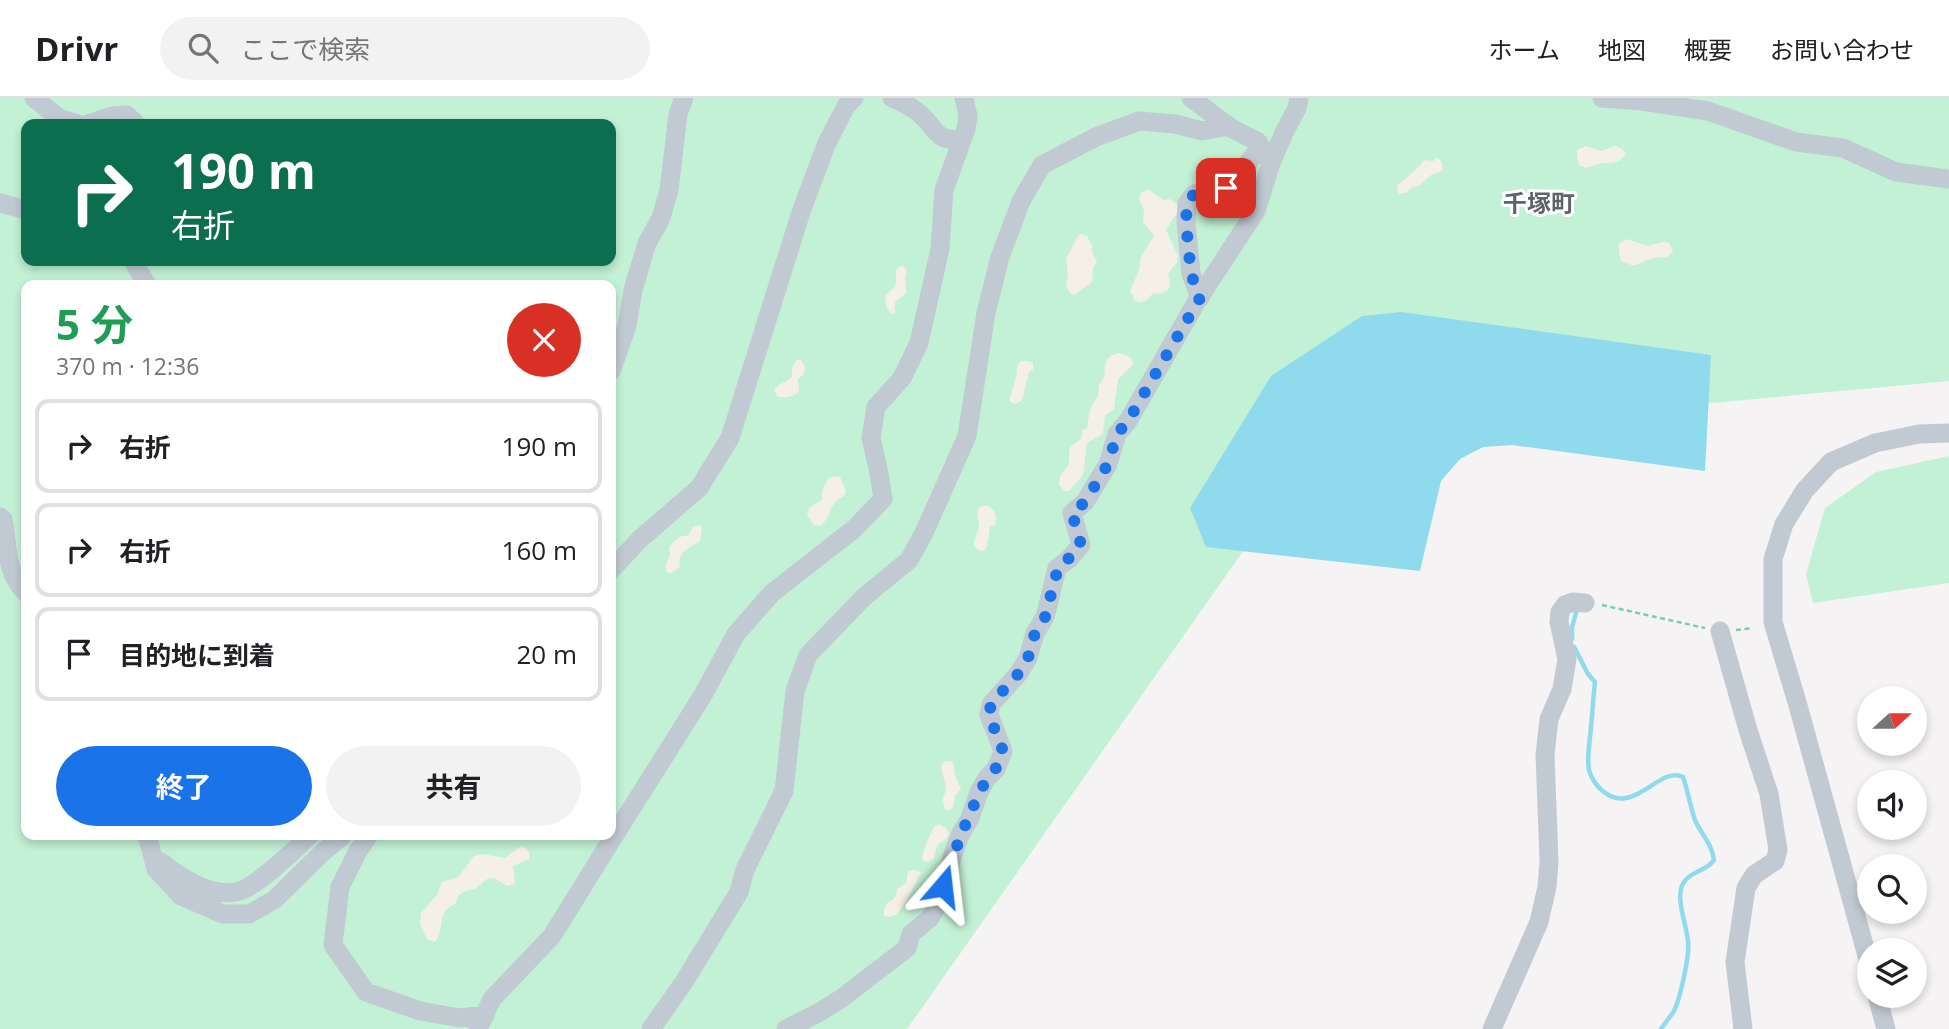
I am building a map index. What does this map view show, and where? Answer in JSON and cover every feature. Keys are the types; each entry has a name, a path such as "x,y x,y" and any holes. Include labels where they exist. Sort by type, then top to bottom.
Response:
{"street":[{"path":"34,98 62,119"},
{"path":"616,357 627,326 647,243 661,218 669,190 678,114 684,98"},
{"path":"616,565 640,539 699,488 730,438 826,145 846,106 854,98"},
{"path":"892,98 921,115 938,136 950,141 962,139"},
{"path":"616,833 703,695 736,634 772,593 854,529 883,499 871,438 876,407 902,378 919,343 940,249 944,190 966,130 968,116 964,98"},
{"path":"786,1029 842,998 907,948 911,933 930,918 938,904 960,835 970,818 979,792 996,769 1003,751 989,715 991,704 1019,673 1028,658 1035,633 1045,617 1058,568 1081,545 1072,513 1085,502 1108,464 1117,434 1128,421 1255,211 1266,155 1258,142 1229,126 1191,98"},
{"path":"1200,298 1191,274 1187,203 1194,194 1226,188 1266,155 1284,133 1297,108 1299,98"},
{"path":"1602,98 1708,111 1796,142 1843,148 1896,172 1949,179"},
{"path":"102,119 127,115 131,119"},
{"path":"651,1029 740,892 745,870 784,790 796,691 808,654 864,597 909,560 923,535 967,436 986,313 1000,257 1021,201 1042,165 1096,137 1139,121 1175,124 1202,131 1229,126"},
{"path":"0,203 21,209"},
{"path":"1862,938 1773,622 1773,559 1784,524 1805,490 1831,462 1875,443 1919,434 1949,433"},
{"path":"0,517 3,519 7,538 7,557 21,588"},
{"path":"1492,1029 1539,922 1547,887 1549,861 1546,743 1549,719 1562,689 1567,659 1559,622 1560,612 1565,604 1579,602"},
{"path":"1720,631 1769,794 1778,850 1774,861 1754,875 1746,888 1735,970 1743,1029"},
{"path":"148,840 156,869 181,896 223,914 249,914 274,900 337,840"},
{"path":"153,855 198,886 222,892 239,892 270,872 305,840"},
{"path":"366,840 340,887 333,945 366,992 420,1011 481,1022 492,999 552,936 612,840"},
{"path":"1880,1008 1886,1029"}],"path":[{"path":"1579,602 1611,606 1720,631 1753,628"}],"green space":[{"path":"0,98 1949,98 1949,381 1322,439 907,1029 0,1029"},
{"path":"1949,456 1949,583 1813,603 1806,574 1825,508 1876,472"}],"sand":[{"path":"1586,146 1601,151 1615,146 1626,154 1616,162 1586,168 1579,165 1577,150"},
{"path":"1436,157 1442,163 1442,171 1431,175 1406,193 1399,194 1398,185 1424,160 1434,161"},
{"path":"1148,189 1163,200 1170,199 1177,205 1178,211 1166,230 1178,256 1168,274 1169,289 1152,294 1147,300 1140,302 1135,301 1130,291 1139,270 1141,256 1154,236 1143,222 1144,210 1139,199 1141,193"},
{"path":"1081,234 1087,236 1097,262 1093,268 1092,282 1074,295 1066,285 1066,258"},
{"path":"1626,239 1648,246 1669,243 1673,250 1668,256 1631,265 1621,261 1619,252 1619,244"},
{"path":"902,266 907,270 906,293 895,302 895,313 892,314 886,306 886,295 895,287 897,268"},
{"path":"1118,353 1132,359 1133,365 1118,379 1114,409 1105,416 1103,434 1087,443 1083,475 1069,491 1064,491 1059,484 1060,476 1069,464 1069,451 1071,446 1081,439 1082,430 1087,428 1090,409 1105,376 1106,362"},
{"path":"796,360 801,360 805,366 804,374 798,379 799,392 788,397 777,396 774,390 792,377"},
{"path":"1021,361 1033,363 1033,370 1029,372 1022,400 1016,404 1010,402 1010,398 1017,365"},
{"path":"840,477 846,491 844,496 838,499 820,526 814,525 807,515 809,508 822,500 822,491 828,479"},
{"path":"989,506 995,512 996,519 995,525 990,527 987,547 983,551 974,546 979,527 978,509"},
{"path":"698,525 702,527 700,541 682,553 679,567 667,573 665,567 672,543 679,537 689,535 692,528"},
{"path":"946,761 953,762 961,789 950,810 945,809 943,802 946,787 942,764"},
{"path":"934,826 946,828 948,836 936,848 934,858 926,862 922,859 925,847"},
{"path":"520,847 529,852 529,859 513,866 515,883 507,886 494,878 487,879 475,889 465,891 445,912 435,942 427,939 420,924 421,913 437,895 442,882 458,877 474,856 482,854 505,858"},
{"path":"908,871 921,872 908,899 896,915 884,916 887,903 895,898 897,889 906,883"}],"water":[{"path":"1401,312 1711,355 1705,471 1512,445 1483,447 1460,459 1441,481 1420,571 1206,547 1190,508 1271,376 1362,316"}],"waterway":[{"path":"1572,639 1572,627 1578,606"},
{"path":"1574,647 1595,682 1588,758 1591,776 1599,788 1615,798 1626,798 1665,778 1674,775 1683,777 1695,820 1713,854 1714,860 1711,864 1687,878 1681,888 1688,956 1674,1011 1661,1029"}],"district":[{"name":"千塚町","path":"1539,202"}],"route":[{"path":"943,886 960,835 970,818 979,792 996,769 1003,751 989,715 991,704 1019,673 1028,658 1035,633 1045,617 1058,568 1081,545 1072,513 1085,502 1108,464 1117,434 1128,421 1200,298 1191,274 1187,203 1194,194 1226,188"}]}
